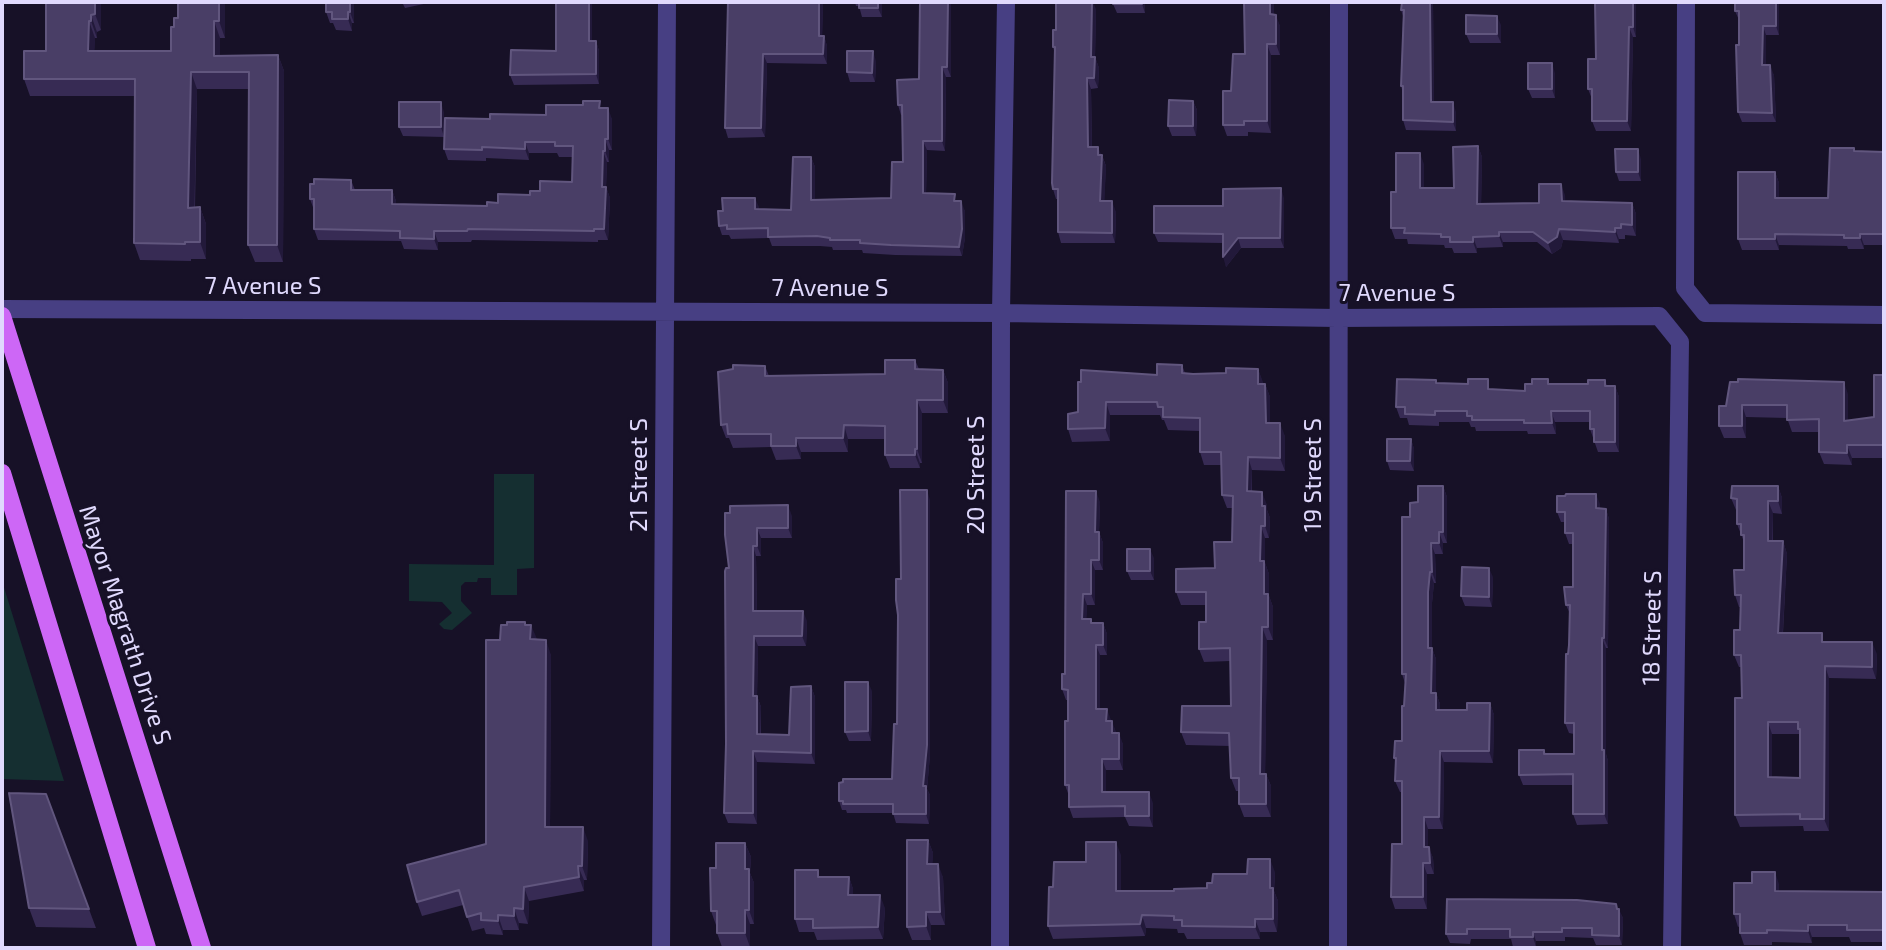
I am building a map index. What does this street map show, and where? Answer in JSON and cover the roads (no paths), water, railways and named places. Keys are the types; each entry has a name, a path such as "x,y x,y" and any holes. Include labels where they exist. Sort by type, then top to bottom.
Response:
{"main road":[{"name":"Mayor Magrath Drive S","path":"2,316 202,948"},
{"path":"2,473 148,948"}],"street":[{"name":"21 Street S","path":"661,948 667,2"},
{"name":"20 Street S","path":"1000,948 1000,313 1006,2"},
{"name":"19 Street S","path":"1338,948 1339,2"},
{"path":"1686,2 1685,288 1705,313 1884,315"},
{"name":"7 Avenue S","path":"2,309 1000,313 1337,318 1659,316"},
{"name":"18 Street S","path":"1659,316 1680,342 1672,948"}]}
